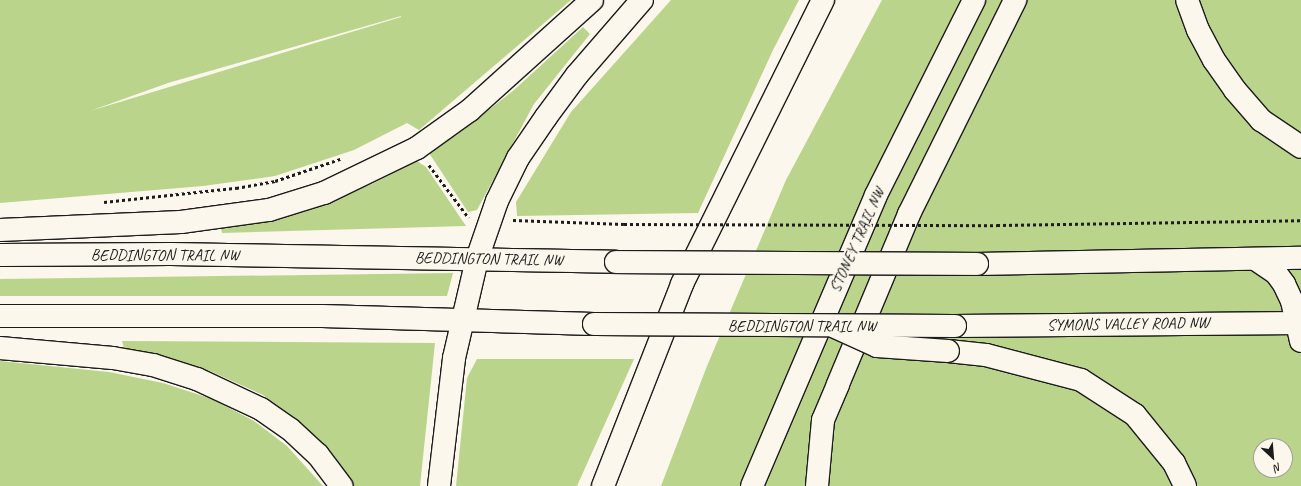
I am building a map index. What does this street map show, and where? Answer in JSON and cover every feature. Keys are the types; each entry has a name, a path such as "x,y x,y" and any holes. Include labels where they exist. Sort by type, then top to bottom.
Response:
{"main road":[{"path":"0,230 181,222 269,210 324,193 417,148 464,115 511,76 592,0"},
{"path":"439,486 449,395 463,322 477,259 497,201 518,158 577,75 642,0"},
{"path":"603,486 682,284 823,0"},
{"name":"STONEY TRAIL NW","path":"752,486 876,195 974,0"},
{"path":"817,486 823,420 909,214 1014,0"},
{"path":"1187,0 1207,48 1235,90 1261,120 1301,147"},
{"name":"BEDDINGTON TRAIL NW","path":"0,255 477,259 616,262 977,264 1255,259"},
{"path":"1255,259 1301,258"},
{"path":"1255,259 1276,273 1284,284 1300,329"},
{"name":"BEDDINGTON TRAIL NW","path":"0,316 322,316 463,322 835,327 955,326"},
{"name":"SYMONS VALLEY ROAD NW","path":"955,326 1300,329"},
{"path":"835,327 877,346 986,355 1081,380 1135,415 1174,463 1185,486"},
{"path":"0,348 113,358 153,365 197,379 261,409 290,429 318,455 342,486"}],"path":[{"path":"624,224 997,225 1301,220"}],"green space":[{"path":"0,0 571,0 419,130 407,123 354,150 275,176 203,186 0,203","holes":["401,17 90,111 168,83"]},
{"path":"671,0 799,0 773,50 698,213 517,216 516,202 571,112"},
{"path":"882,0 1301,0 1301,486 661,486 707,366 786,180"},
{"path":"583,27 590,34 534,104 477,210 468,212 429,153 458,134 514,90"},
{"path":"417,161 426,167 466,226 222,233 220,223 324,202 372,184"},
{"path":"453,273 447,296 0,296 0,279"},
{"path":"122,341 435,343 420,486 353,486 346,474 304,429 263,395 210,371 157,356 125,351"},
{"path":"477,359 634,359 577,486 456,486 467,378"},
{"path":"0,361 109,372 163,383 212,399 254,421 287,446 323,486 0,486"}]}
